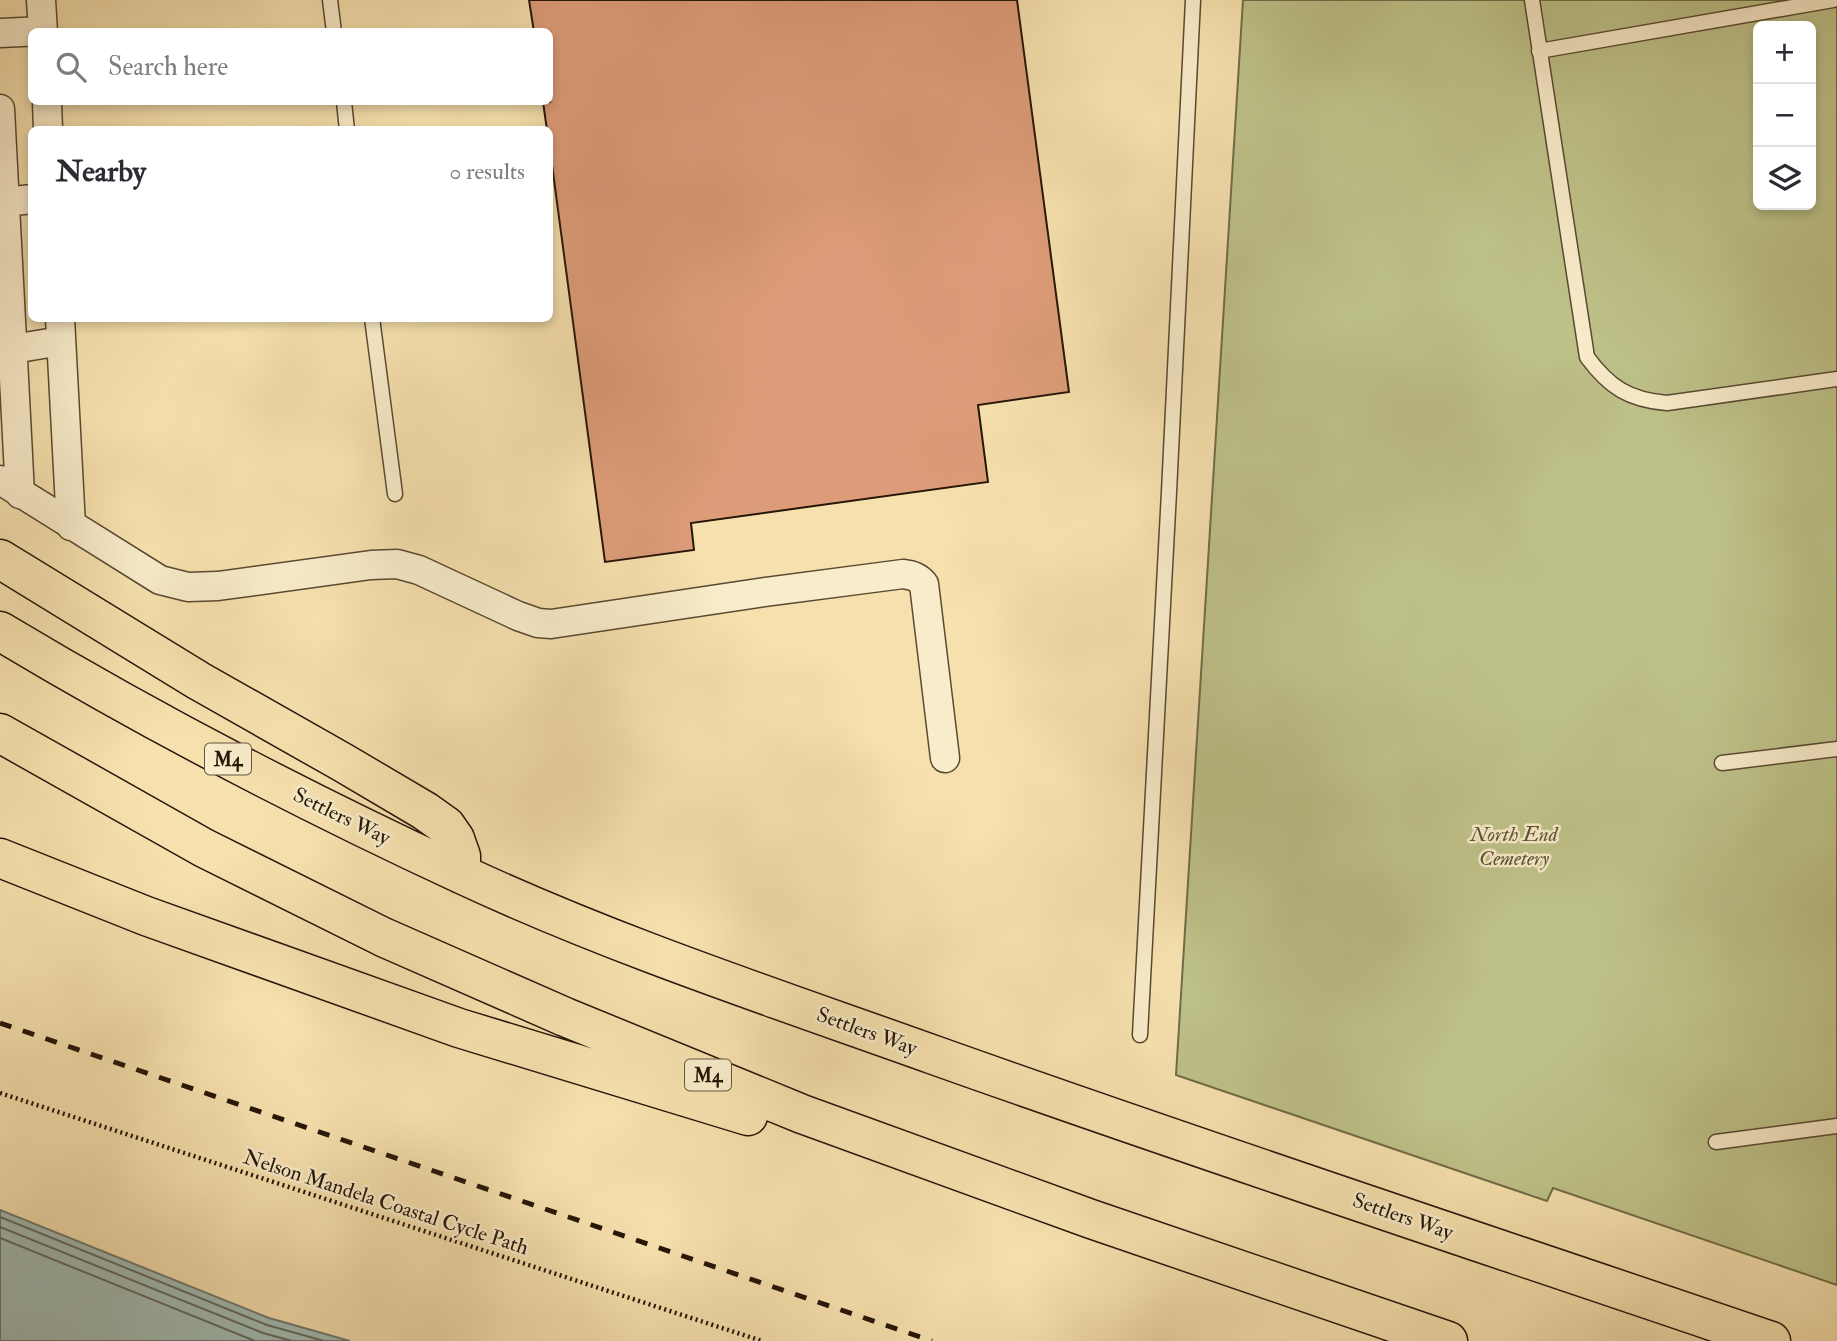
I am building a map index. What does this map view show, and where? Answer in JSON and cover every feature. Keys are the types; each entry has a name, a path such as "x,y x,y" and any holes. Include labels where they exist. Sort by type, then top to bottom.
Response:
{"highway":[{"path":"0,559 199,681 425,811 446,826 455,839 461,856 461,874"},
{"name":"Settlers Way","path":"0,631 67,672 251,771 461,874 660,958 1051,1097 1771,1341"},
{"name":"M4","path":"0,733 204,848 383,937 565,1017 802,1114 1091,1219 1448,1341"},
{"path":"0,858 146,916 459,1028 989,1191 1091,1219"}],"street":[{"path":"41,0 43,28"},
{"path":"0,33 28,32"},
{"path":"47,105 48,126"},
{"path":"0,109 18,200 10,487 160,580 188,587 218,586 370,565 397,564 419,570 538,623 551,624 903,574 913,576 924,584 945,758"},
{"path":"13,349 60,330 71,526"}],"lane":[{"path":"330,0 334,28"},
{"path":"1140,1035 1192,0"},
{"path":"1532,0 1587,357 1599,373 1614,387 1632,397 1667,403 1837,379"},
{"path":"1539,51 1833,0"},
{"path":"344,105 347,126"},
{"path":"373,322 395,494"},
{"path":"1722,763 1837,749"},
{"path":"1716,1142 1837,1126"}],"path":[{"name":"Nelson Mandela Coastal Cycle Path","path":"0,1093 762,1341"}],"green space":[{"name":"North End Cemetery","path":"1243,0 1837,0 1837,1285 1553,1188 1547,1201 1176,1075"}],"water":[{"path":"0,1210 269,1318 350,1341 0,1341"}],"building":[{"path":"529,0 1017,0 1069,392 978,405 988,482 691,523 694,550 605,562 553,172 553,126 546,126 543,105 553,105 553,28 533,28"}],"railway":[{"path":"0,1023 932,1341"}]}
